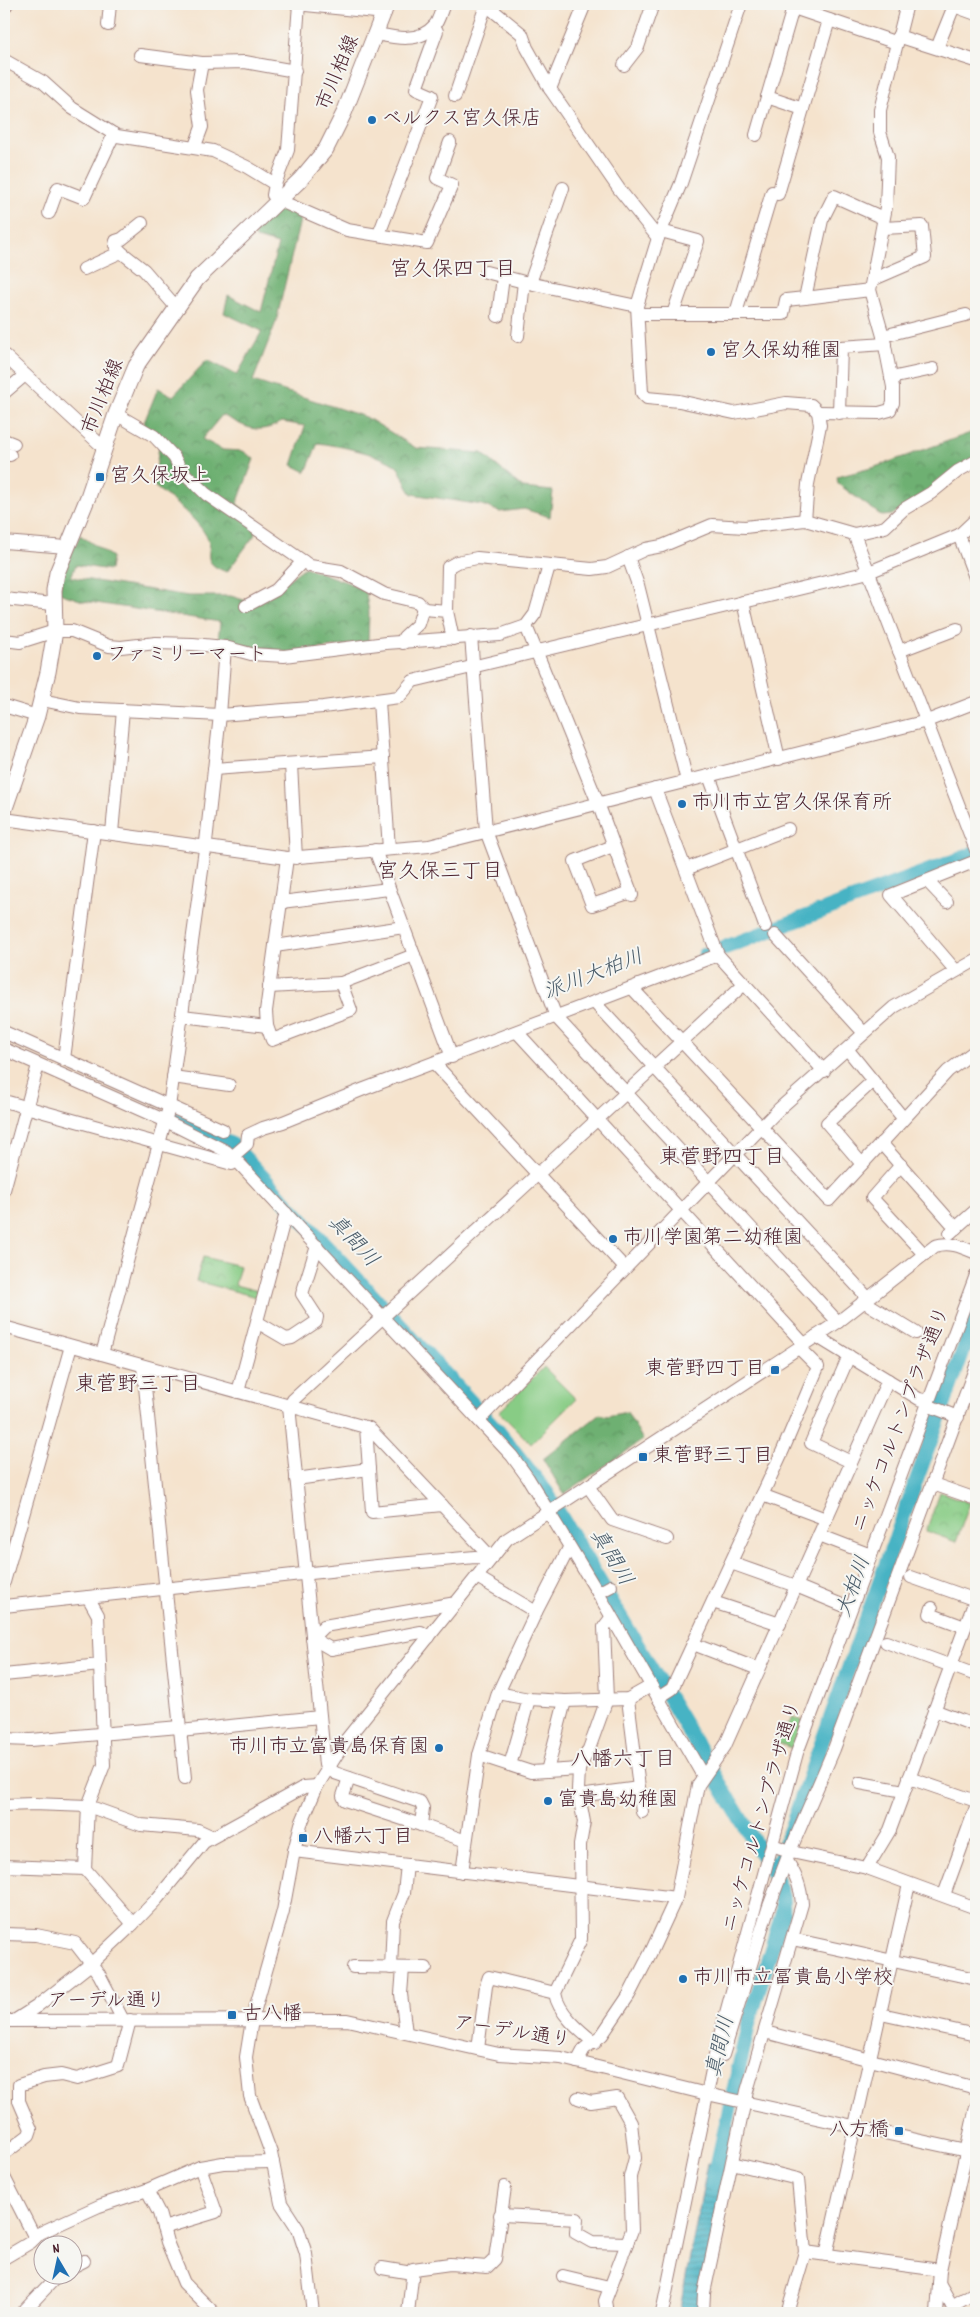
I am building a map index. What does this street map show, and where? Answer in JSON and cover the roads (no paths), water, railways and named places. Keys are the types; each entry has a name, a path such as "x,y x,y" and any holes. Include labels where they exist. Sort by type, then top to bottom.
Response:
{"main road":[{"name":"市川柏線","path":"4,811 42,700 55,631 54,582 66,547 88,498 116,414 136,366 176,307 210,266 314,165 326,149 344,113 386,8"}],"street":[{"path":"4,8 7,4"},
{"path":"108,25 110,4"},
{"path":"386,8 298,4 295,71 288,150 273,194 278,200 347,230 427,243 452,185 437,178 450,142"},
{"path":"376,34 410,38 423,34 434,26 444,4"},
{"path":"455,96 486,4 522,34 527,48 550,90 619,189 659,234 698,241 673,314"},
{"path":"550,90 585,4"},
{"path":"624,65 638,47 653,4"},
{"path":"741,4 681,183 659,234 637,310 642,393 647,398 679,401 734,413 786,403 811,405 818,412 820,425 808,484 805,520"},
{"path":"818,412 879,414 890,410 893,403 891,378 872,285 886,208 888,157 880,132 880,110 907,4"},
{"path":"756,134 767,97 787,6 829,20 898,40 937,48 976,61"},
{"path":"937,48 954,6 976,14"},
{"path":"736,313 772,192 778,194 829,20"},
{"path":"379,234 432,96 416,88 437,31 434,26"},
{"path":"140,55 202,63 245,62 295,71"},
{"path":"4,60 43,82 72,108 114,134 136,140 195,146 227,157 275,184"},
{"path":"195,146 202,127 197,90 202,63"},
{"path":"767,97 803,109"},
{"path":"49,213 58,188 84,198 114,134"},
{"path":"518,336 527,283 563,188"},
{"path":"486,272 637,310 673,314 783,314 786,300 805,298 872,285 925,257 922,226 883,223 834,196 822,220 805,298"},
{"path":"142,223 122,239 116,241 115,246 144,270 176,307"},
{"path":"84,269 122,252"},
{"path":"498,316 503,277"},
{"path":"839,413 841,346 884,340 966,315"},
{"path":"4,355 105,449"},
{"path":"891,378 933,369"},
{"path":"4,393 25,375"},
{"path":"116,414 154,436 174,457 180,470 206,494 310,566 341,571 384,594 418,602 423,608 446,611"},
{"path":"453,638 446,611 448,567 457,562 478,558 592,569 607,567 712,525 745,527 805,520 854,534 885,527 904,509 931,493 958,471 976,461"},
{"path":"42,700 80,708 220,715 379,701 399,697 413,681 869,572 960,535 976,519"},
{"path":"854,534 976,849"},
{"path":"960,535 974,564 976,580"},
{"path":"4,542 66,547"},
{"path":"628,557 648,624 687,782"},
{"path":"246,606 276,590 302,561"},
{"path":"4,640 20,642 55,631 72,632 109,646 121,647 156,643 225,648 251,654 284,656 471,636 500,635 526,626 535,614 549,566"},
{"path":"4,599 54,604"},
{"path":"743,602 779,759"},
{"path":"403,643 404,637 418,624 423,608"},
{"path":"526,626 598,803 631,893 592,906 575,861 613,846"},
{"path":"899,650 957,629"},
{"path":"471,636 486,831 553,1012 838,1322"},
{"path":"102,1354 169,1107 205,847 220,715 225,648"},
{"path":"379,701 389,849"},
{"path":"4,819 291,858 429,846 926,721 976,702"},
{"path":"4,706 38,716"},
{"path":"112,833 122,710"},
{"path":"214,769 383,757"},
{"path":"291,764 291,858 281,902 269,987 267,1026 272,1040 351,1010 342,983"},
{"path":"709,776 764,926"},
{"path":"655,789 716,950 744,984 824,1071"},
{"path":"686,869 788,829"},
{"path":"64,1059 94,831"},
{"path":"375,850 451,1051"},
{"path":"956,972 891,895 976,862"},
{"path":"927,881 947,902"},
{"path":"281,902 390,889"},
{"path":"275,946 404,927"},
{"path":"775,935 864,1033"},
{"path":"4,1101 232,1164 235,1157 247,1144 248,1135 263,1128 434,1063 451,1051 517,1032 553,1012 594,1002 632,988 716,950"},
{"path":"269,987 342,983 414,955"},
{"path":"479,1420 761,1126 894,1007 976,960"},
{"path":"421,1825 423,1808 420,1802 335,1773 328,1768 324,1761 289,1406 744,984"},
{"path":"632,988 829,1200 948,1071 976,1050"},
{"path":"594,1002 866,1300 916,1333"},
{"path":"182,1016 267,1026"},
{"path":"4,1032 223,1130"},
{"path":"517,1032 682,1210 802,1346 818,1367 762,1495 672,1688 658,1698"},
{"path":"4,1049 166,1121 235,1157 523,1470 598,1593 703,1776"},
{"path":"848,1050 903,1118"},
{"path":"434,1063 624,1268"},
{"path":"4,1190 38,1064"},
{"path":"174,1077 229,1085"},
{"path":"862,1164 827,1123 873,1081"},
{"path":"881,1143 956,1228"},
{"path":"901,1165 872,1198 924,1254"},
{"path":"313,2313 306,2254 298,2230 281,2204 267,2139 253,2109 247,2083 246,2057 252,2020 283,1911 301,1824 317,1786 346,1740 507,1539 838,1322 924,1254 943,1243 976,1210"},
{"path":"238,1392 286,1214"},
{"path":"943,1243 961,1246 976,1253"},
{"path":"257,1322 286,1338 292,1338 316,1322 317,1317 302,1294 317,1246"},
{"name":"ニッケコルトンプラザ通り","path":"663,2313 717,2046 797,1753 976,1275"},
{"path":"4,1327 366,1427 492,1558"},
{"path":"816,1336 919,1399 958,1417"},
{"path":"4,1582 70,1346"},
{"path":"849,1356 811,1443 851,1462"},
{"path":"143,1366 185,1778"},
{"name":"ニッケコルトンプラザ通り","path":"707,2094 724,2050 768,1910 787,1858 834,1749 976,1366"},
{"path":"577,2062 584,2049 595,2043 602,2035 629,1995 676,1898 698,1785 725,1746 888,1380"},
{"path":"366,1427 372,1512 442,1504"},
{"path":"296,1479 369,1469"},
{"path":"933,1484 976,1499"},
{"path":"588,1486 612,1520 667,1539"},
{"path":"762,1495 826,1519"},
{"path":"818,1535 871,1556"},
{"path":"462,1872 478,1755 498,1693 569,1548"},
{"path":"4,1606 475,1556 492,1558"},
{"path":"731,1563 842,1605"},
{"path":"477,1576 536,1612"},
{"path":"867,1868 890,1830 976,1600 911,1577"},
{"path":"598,1593 611,1586"},
{"path":"88,1597 98,1615 104,1764 88,1806 85,1869 133,1924"},
{"path":"713,1602 780,1624"},
{"path":"312,1638 324,1626 456,1603"},
{"path":"932,1608 930,1614 965,1627"},
{"path":"595,2043 578,2029 560,2006 555,1993 581,1939 580,1845 584,1822 579,1796 579,1769 589,1749 607,1699 604,1627 611,1618"},
{"path":"312,1638 331,1648 421,1632 429,1637"},
{"path":"886,1642 976,1676"},
{"path":"693,1644 758,1669"},
{"path":"4,1675 100,1665"},
{"path":"498,1693 529,1699 565,1701 628,1699 651,1686"},
{"path":"510,1764 529,1699"},
{"path":"628,1699 642,1812"},
{"path":"547,1771 565,1701"},
{"path":"934,1710 976,1726"},
{"path":"4,1739 31,1740 103,1732 179,1729 320,1717"},
{"path":"478,1755 531,1772 579,1769"},
{"path":"349,1778 343,1796 345,1800 466,1842"},
{"path":"909,1778 976,1801"},
{"path":"860,1783 904,1791"},
{"path":"7,2024 31,2011 92,1963 133,1924 211,1836 304,1787 317,1786"},
{"path":"579,1796 639,1788"},
{"path":"4,1805 88,1806 142,1824 198,1830 211,1836"},
{"path":"944,1895 976,1807"},
{"path":"771,1848 787,1858 867,1868 976,1908"},
{"path":"294,1851 676,1898"},
{"path":"703,2313 704,2293 743,2102 802,1904 801,1890 787,1858"},
{"path":"406,2033 393,1921 404,1893 407,1865"},
{"path":"4,1866 85,1869"},
{"path":"826,2255 910,1884"},
{"path":"4,1934 36,1936 75,1943 92,1963 126,2020 118,2066 77,2078 61,2075 44,2077 19,2085 19,2101 31,2129 29,2135 4,2154"},
{"path":"792,1940 976,1979"},
{"path":"353,1968 426,1968"},
{"path":"478,2049 486,1986 489,1977 555,1993"},
{"path":"881,2014 976,2035"},
{"name":"アーデル通り","path":"7,2024 126,2020 347,2020 499,2054 556,2058 577,2062 707,2094 971,2152"},
{"path":"765,2032 871,2062 976,2088"},
{"path":"578,2098 591,2102 617,2098 631,2123 635,2158 630,2176 632,2230 605,2300 607,2313"},
{"path":"937,2313 940,2276 971,2152 976,2107"},
{"path":"39,2234 99,2206 147,2190 200,2167 223,2163 273,2162"},
{"path":"732,2163 798,2179 805,2252 787,2313"},
{"path":"163,2228 216,2212 200,2167"},
{"path":"4,2177 34,2234"},
{"path":"408,2313 413,2269 450,2264 487,2267 494,2259 505,2186"},
{"path":"147,2190 159,2213 167,2242 184,2283 214,2313"},
{"path":"500,2215 577,2218 576,2234 592,2242 627,2244"},
{"path":"4,2258 32,2240"},
{"path":"805,2252 940,2276"},
{"path":"382,2268 412,2273"},
{"path":"563,2276 609,2287"},
{"path":"940,2276 954,2310 976,2292"},
{"path":"22,2313 49,2284"}],"water":[{"path":"708,2163 728,2166 699,2313 679,2313"}],"waterway":[{"name":"派川大柏川","path":"705,955 976,853"},
{"name":"真間川","path":"172,1118 233,1145 497,1430 547,1493 774,1875 782,1895 783,1911 749,2022 713,2184"},
{"name":"大柏川","path":"774,1875 976,1315"}],"place":[{"name":"ベルクス宮久保店","path":"372,120"},
{"name":"宮久保幼稚園","path":"711,352"},
{"name":"宮久保坂上","path":"100,477"},
{"name":"ファミリーマート","path":"97,656"},
{"name":"市川市立宮久保保育所","path":"682,804"},
{"name":"市川学園第二幼稚園","path":"613,1239"},
{"name":"東菅野四丁目","path":"775,1370"},
{"name":"東菅野三丁目","path":"643,1457"},
{"name":"市川市立富貴島保育園","path":"439,1748"},
{"name":"富貴島幼稚園","path":"548,1801"},
{"name":"八幡六丁目","path":"303,1838"},
{"name":"市川市立冨貴島小学校","path":"683,1979"},
{"name":"古八幡","path":"232,2015"},
{"name":"八方橋","path":"899,2131"}],"district":[{"name":"宮久保四丁目","path":"453,271"},
{"name":"宮久保三丁目","path":"440,873"},
{"name":"東菅野四丁目","path":"722,1159"},
{"name":"東菅野三丁目","path":"138,1386"},
{"name":"八幡六丁目","path":"623,1761"}]}
